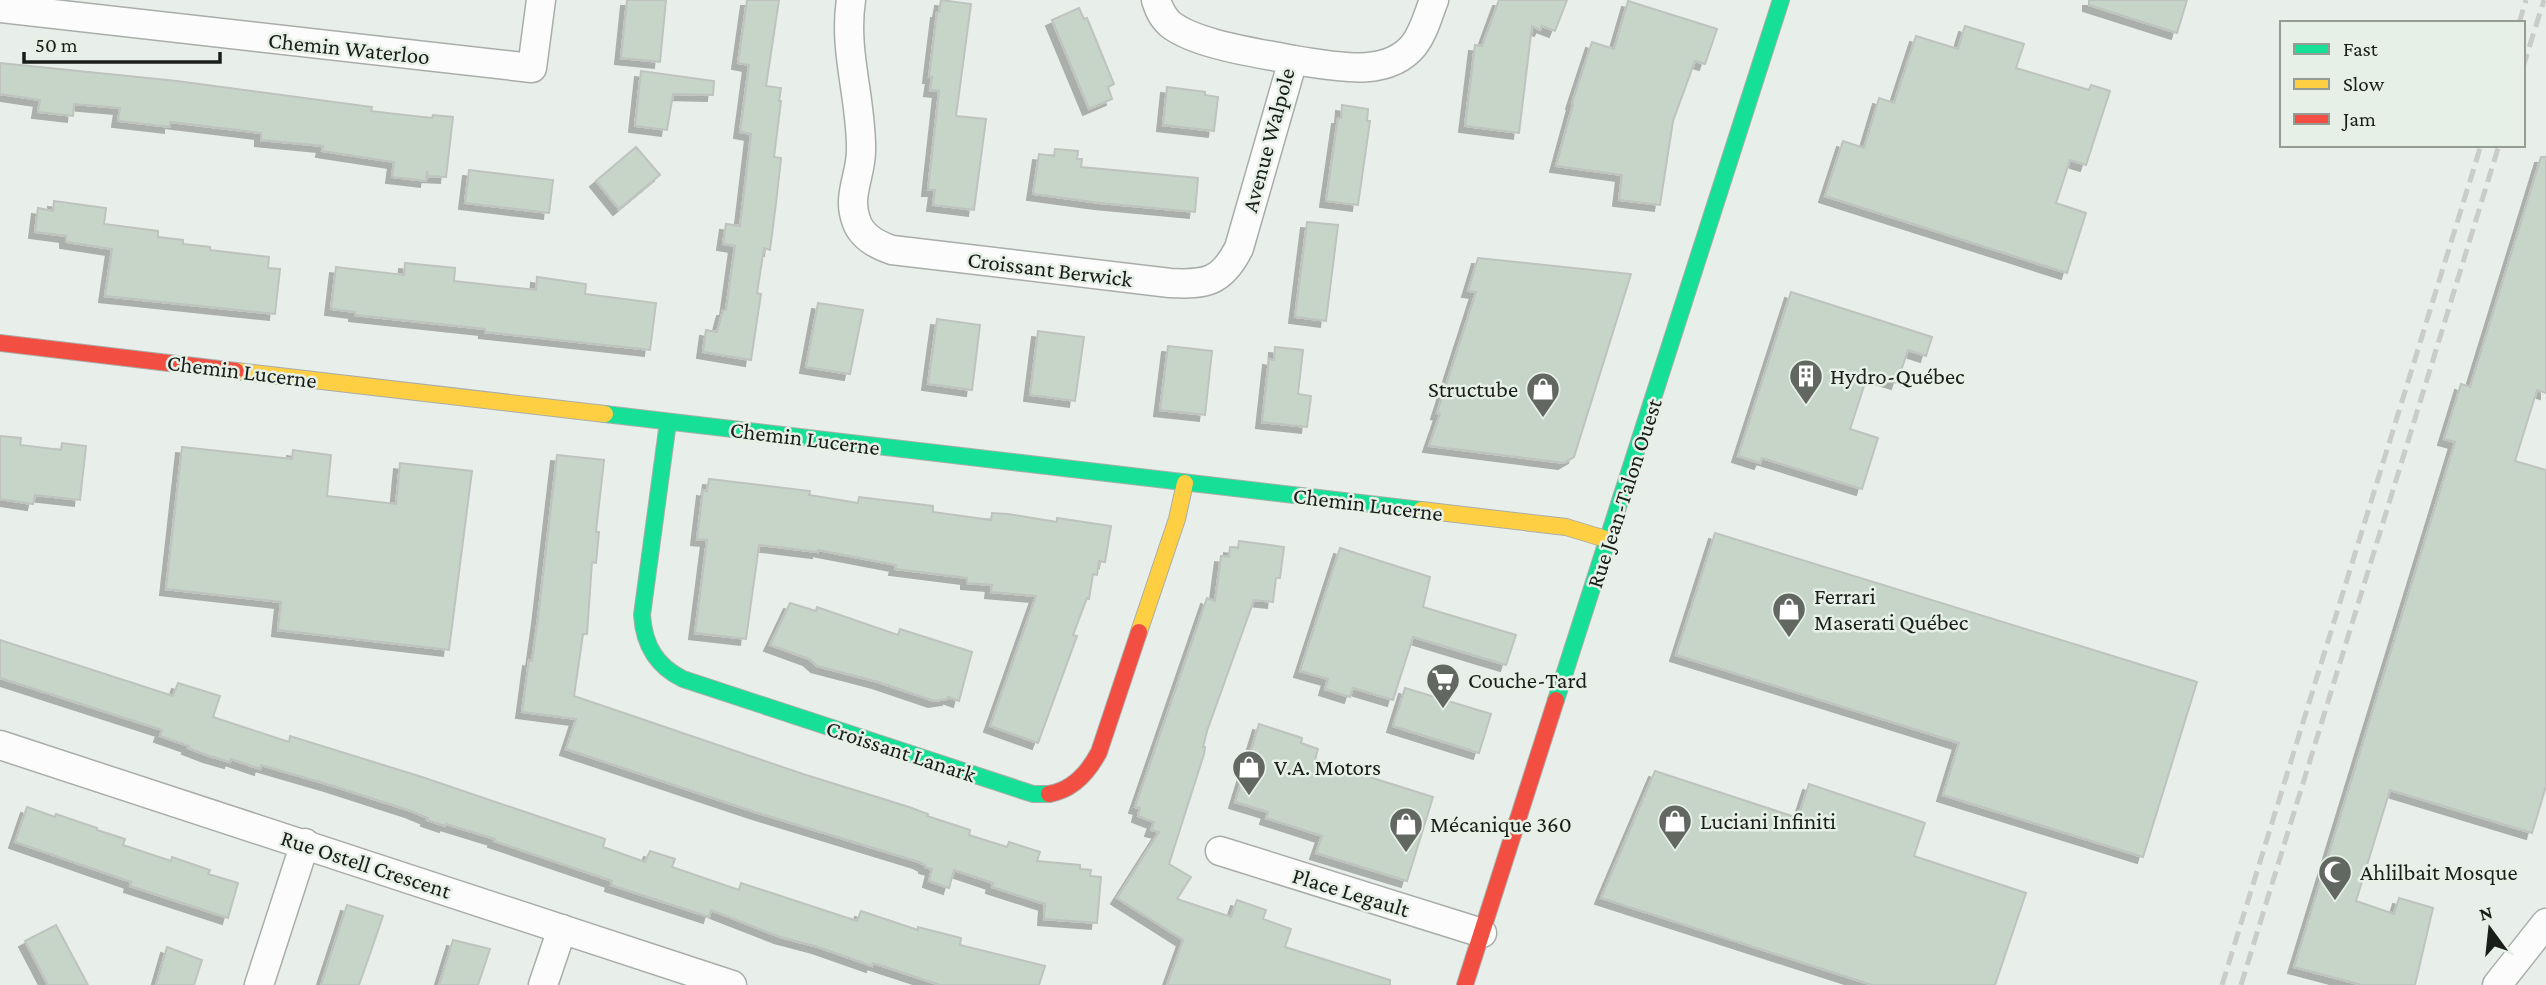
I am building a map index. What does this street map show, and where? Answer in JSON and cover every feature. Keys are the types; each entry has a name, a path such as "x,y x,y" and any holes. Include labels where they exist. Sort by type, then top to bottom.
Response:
{"main road":[{"name":"Rue Jean-Talon Ouest","path":"1465,985 1781,0"},
{"name":"Chemin Lucerne","path":"0,343 1566,527 1609,540"},
{"name":"Croissant Lanark","path":"668,422 642,615 646,641 659,664 672,675 682,679 1032,794 1052,794 1070,787 1084,776 1099,752 1177,519 1185,483"}],"street":[{"name":"Chemin Waterloo","path":"0,8 160,13 532,68 541,0"},
{"name":"Croissant Berwick","path":"851,0 850,54 862,155 853,193 856,222 870,240 892,250 1170,283 1201,284 1213,280 1230,264 1239,248"},
{"name":"Avenue Walpole","path":"1156,0 1159,11 1170,24 1189,34 1293,60 1239,248"},
{"path":"1293,60 1361,66 1393,62 1414,45 1422,34 1434,0"},
{"name":"Rue Ostell Crescent","path":"0,745 732,985"},
{"path":"259,985 305,844"},
{"name":"Place Legault","path":"1220,851 1482,933"},
{"path":"2497,985 2546,923"},
{"path":"543,985 562,929"}],"building":[{"path":"627,0 666,0 660,62 621,58"},
{"path":"747,0 779,0 766,86 781,88 774,157 781,158 770,250 764,248 757,293 761,294 751,360 703,352 706,330 717,332 723,310 726,310 735,246 723,244 726,224 740,226 751,134 740,132 749,65 738,63"},
{"path":"941,0 971,4 956,116 986,119 974,210 933,205 935,190 928,190 939,91 930,90 932,77 929,77 937,12"},
{"path":"1499,0 1567,0 1555,31 1542,26 1540,30 1532,26 1519,133 1465,126 1475,45 1482,46"},
{"path":"2089,0 2187,0 2177,33 2089,5"},
{"path":"1628,1 1717,29 1705,64 1695,61 1673,121 1660,205 1619,200 1622,175 1556,166 1572,103 1592,42 1614,49"},
{"path":"1079,8 1084,19 1087,18 1114,84 1108,87 1112,99 1089,109 1052,20"},
{"path":"1965,26 2024,44 2016,68 2089,90 2091,85 2110,91 2086,165 2070,160 2056,203 2086,213 2067,273 1825,196 1843,141 1864,148 1879,98 1894,103 1916,36 1958,49"},
{"path":"0,63 177,81 372,107 371,111 387,113 432,118 433,115 453,117 446,177 428,176 427,171 426,181 392,177 394,162 322,151 323,146 261,140 261,133 170,122 170,127 118,121 120,108 74,104 73,116 38,112 40,100 0,94"},
{"path":"641,71 714,81 713,95 673,94 667,130 635,126"},
{"path":"1167,87 1205,92 1205,95 1218,97 1214,131 1163,125"},
{"path":"1342,105 1368,109 1367,121 1370,121 1358,205 1326,201"},
{"path":"636,147 660,175 619,209 596,181"},
{"path":"1055,149 1078,151 1077,159 1082,159 1081,167 1198,178 1195,212 1033,194 1039,154 1054,156"},
{"path":"2541,157 2546,157 2546,393 2537,390 2515,461 2546,470 2546,786 2532,833 2390,790 2356,901 2394,914 2399,898 2433,908 2415,985 2362,985 2294,967 2455,442 2444,439 2461,384 2470,387"},
{"path":"469,170 553,180 549,213 465,203"},
{"path":"54,201 106,208 104,224 158,231 158,237 183,240 183,244 210,247 210,250 269,257 268,268 280,269 275,314 105,296 112,249 66,242 66,236 35,232 38,208 53,211"},
{"path":"1307,222 1338,225 1326,321 1295,317"},
{"path":"1478,258 1631,274 1574,457 1564,463 1429,446 1476,292 1468,291"},
{"path":"405,263 455,268 454,281 536,290 537,277 586,284 585,294 656,303 650,350 485,332 485,329 355,315 355,312 331,309 336,267 404,275"},
{"name":"Hydro-Québec","path":"1791,292 1932,337 1926,356 1908,350 1897,383 1868,374 1850,429 1878,438 1862,489 1762,458 1760,463 1738,456"},
{"path":"818,303 863,310 850,374 806,367"},
{"path":"937,319 980,325 972,390 928,384"},
{"path":"1038,331 1084,337 1075,401 1030,395"},
{"path":"1168,346 1212,351 1205,415 1160,410"},
{"path":"1275,347 1303,350 1298,394 1311,396 1307,427 1262,422 1269,359 1274,360"},
{"path":"0,436 21,438 20,445 61,450 62,443 86,446 80,500 35,495 33,504 0,499"},
{"path":"182,447 292,459 293,450 331,455 327,496 396,504 400,463 472,471 449,650 278,630 281,602 166,589"},
{"path":"557,455 604,460 587,634 583,634 574,696 909,807 970,830 969,835 1007,847 1009,842 1040,852 1037,861 1080,865 1080,869 1091,870 1090,876 1101,877 1097,923 1044,919 1045,904 992,887 993,883 954,870 949,888 929,881 932,869 919,862 755,812 566,749 576,719 522,712 538,618"},
{"path":"709,479 810,491 809,495 858,503 859,497 933,506 933,512 991,520 992,513 1111,526 1105,562 1099,561 1097,575 1093,574 1089,599 1087,598 1073,635 1077,636 1038,743 990,726 1036,596 991,592 992,585 967,583 967,578 895,569 896,565 818,550 759,545 746,639 695,633 707,540 697,539 703,490 707,491"},
{"path":"1715,533 2197,682 2143,857 1943,795 1959,743 1676,655"},
{"path":"1239,541 1284,547 1280,578 1276,578 1273,602 1254,600 1207,731 1204,754 1169,864 1191,877 1177,899 1231,917 1237,900 1266,910 1263,919 1291,929 1285,947 1390,980 1390,985 1167,985 1183,940 1117,898 1159,832 1151,830 1154,822 1138,816 1140,808 1135,807 1207,598 1215,601 1221,556 1229,557 1230,547 1238,548"},
{"path":"1340,548 1430,577 1423,607 1516,635 1506,665 1413,637 1393,700 1353,688 1350,697 1325,689 1328,679 1300,671"},
{"path":"790,603 816,611 817,607 898,635 900,629 972,652 959,701 948,697 934,701 878,682 817,666 809,659 770,645"},
{"path":"0,640 173,696 178,683 220,696 213,717 289,742 290,736 422,777 605,839 603,847 645,862 650,851 675,859 672,867 739,890 741,883 857,921 861,911 918,930 918,927 961,938 960,945 1045,966 1039,985 940,985 780,937 711,910 709,917 611,885 612,881 494,841 495,839 446,824 445,826 411,811 330,785 261,765 260,769 231,759 230,762 209,756 160,736 162,730 0,678"},
{"path":"1405,688 1491,714 1479,753 1393,726"},
{"path":"1259,724 1302,738 1301,743 1318,749 1315,760 1433,797 1407,881 1316,853 1322,836 1266,818 1268,812 1235,802"},
{"path":"1655,771 1798,818 1809,784 1925,823 1914,856 2026,893 1995,985 1872,985 1601,898"},
{"path":"27,807 97,828 125,839 123,845 171,861 172,857 210,870 208,874 238,883 228,918 130,886 131,882 15,842"},
{"path":"347,905 383,916 359,985 321,985"},
{"path":"56,925 88,985 48,985 25,941"},
{"path":"453,940 490,949 478,985 439,985"},
{"path":"167,947 202,960 194,985 156,985"}],"railway":[{"path":"2520,21 2526,0"},
{"path":"2525,61 2544,0"},
{"path":"2222,985 2480,147"},
{"path":"2241,985 2498,147"}],"traffic: fast":[{"path":"1556,700 1781,0"},
{"path":"605,414 1421,510"},
{"path":"668,422 642,615 645,636 653,653 665,668 683,679 1033,794 1049,794"}],"traffic: slow":[{"path":"236,371 605,414"},
{"path":"1139,632 1177,519 1185,483"},
{"path":"1421,510 1566,527 1609,540"}],"traffic: jam":[{"path":"0,343 236,371"},
{"path":"1049,794 1065,789 1079,779 1099,752 1139,632"},
{"path":"1465,985 1556,700"}],"place":[{"name":"Hydro-Québec","path":"1806,406"},
{"name":"Structube","path":"1543,419"},
{"name":"Ferrari Maserati Québec","path":"1789,639"},
{"name":"Couche-Tard","path":"1443,710"},
{"name":"V.A. Motors","path":"1249,797"},
{"name":"Luciani Infiniti","path":"1675,851"},
{"name":"Mécanique 360","path":"1406,854"},
{"name":"Ahlilbait Mosque","path":"2335,902"}]}
